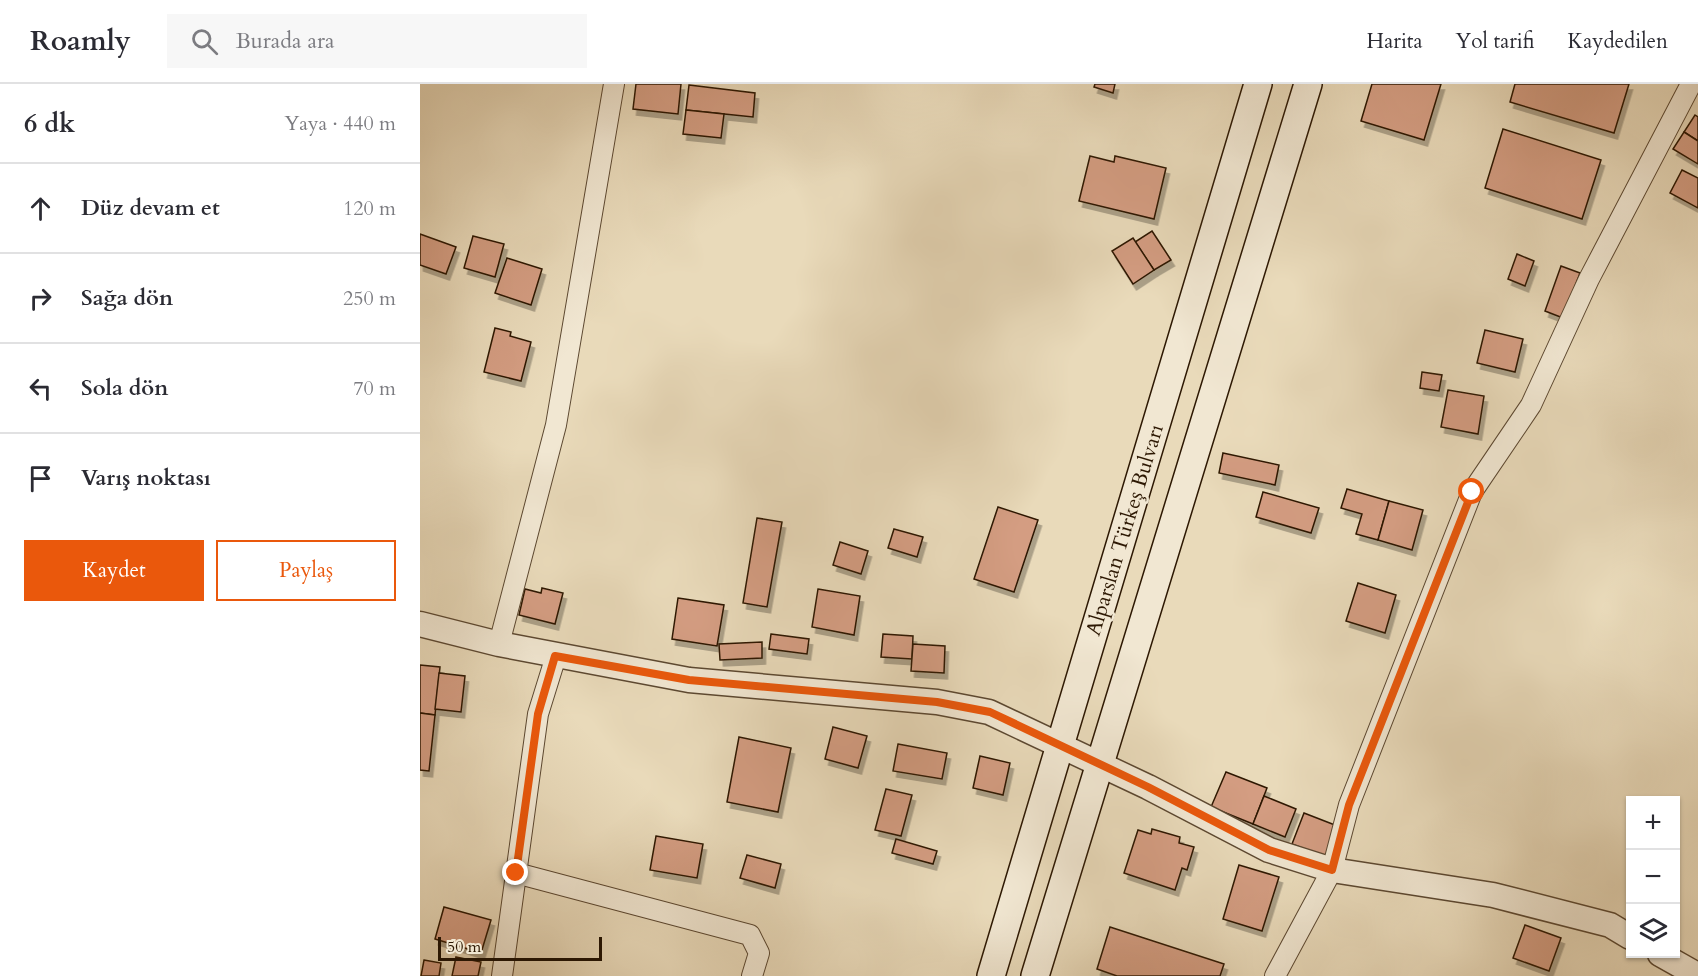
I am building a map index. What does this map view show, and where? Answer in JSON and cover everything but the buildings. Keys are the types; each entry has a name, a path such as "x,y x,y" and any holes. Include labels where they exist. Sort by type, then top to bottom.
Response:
{"main road":[{"name":"Alparslan Türkeş Bulvarı","path":"991,976 1258,84"},
{"path":"1035,976 1308,84"}],"street":[{"path":"499,645 556,425 614,84"},
{"path":"1275,976 1332,870 1349,805 1472,492 1531,405 1589,279 1691,84"},
{"path":"420,624 499,645 689,680 937,702 990,712 1148,787 1269,850 1332,870 1493,895 1610,925 1626,935"},
{"path":"502,976 538,714 555,656"},
{"path":"516,873 750,935 759,953 752,976"},
{"path":"1667,958 1696,976"}],"route":[{"path":"516,873 538,714 555,656 689,680 937,702 990,712 1148,787 1269,850 1332,870 1349,805 1472,492"}]}
